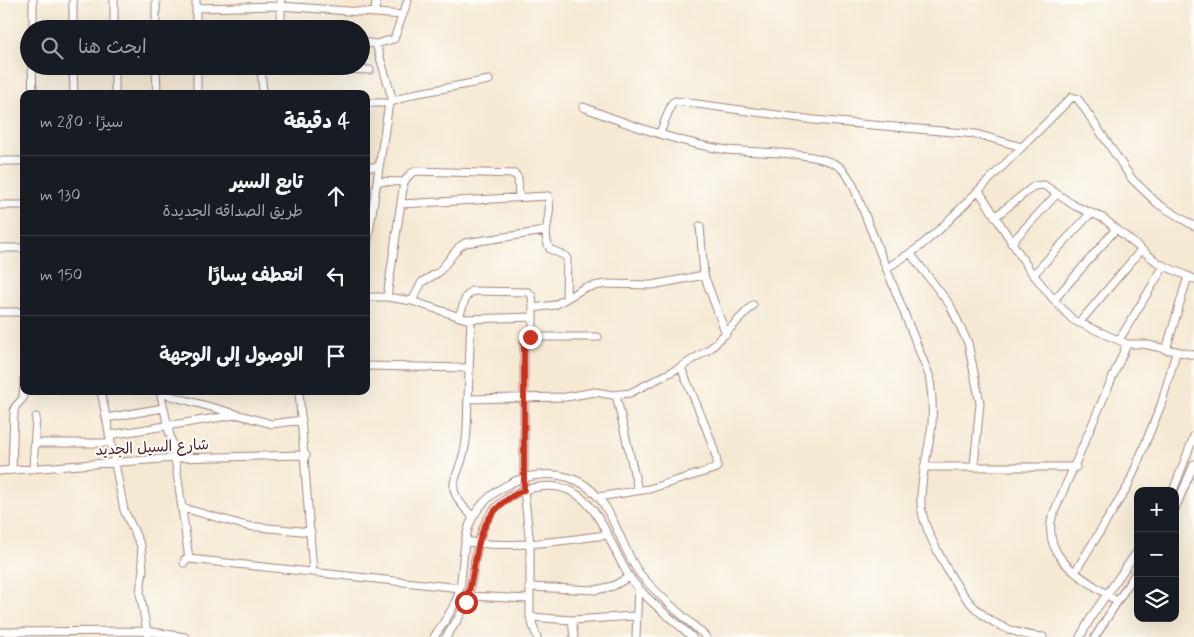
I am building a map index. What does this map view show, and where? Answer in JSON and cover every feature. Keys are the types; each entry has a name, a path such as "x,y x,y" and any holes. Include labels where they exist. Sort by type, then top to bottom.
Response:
{"street":[{"path":"33,0 33,20"},
{"path":"73,0 73,20"},
{"path":"114,0 114,20"},
{"path":"156,0 156,20"},
{"path":"196,0 196,20"},
{"path":"376,0 376,13"},
{"path":"370,43 376,44 394,39 408,0"},
{"path":"196,8 281,3 403,15"},
{"path":"281,3 281,20"},
{"path":"370,226 391,102 376,44"},
{"path":"32,75 33,90"},
{"path":"73,75 74,90"},
{"path":"115,75 115,90"},
{"path":"156,75 156,90"},
{"path":"197,75 197,90"},
{"path":"262,75 263,90"},
{"path":"370,103 391,102 413,94 489,80"},
{"path":"887,268 940,230 1071,98 1075,97 1132,179 1158,204 1194,226"},
{"path":"660,133 672,103 675,101 814,120 976,134 1022,147"},
{"path":"583,107 660,133 724,149 820,158 835,164 846,172 854,185 929,375 932,399 932,426 924,467 921,505 927,527 949,574 971,606 1009,630 1043,637"},
{"path":"0,161 20,161"},
{"path":"370,167 379,168"},
{"path":"387,297 404,182 410,174 416,171 515,174 518,178 519,197"},
{"path":"377,180 404,182"},
{"path":"995,217 1034,186 1044,185 1075,206 1103,218 1164,266 1191,278 1166,350"},
{"path":"979,191 1011,243 1033,274 1054,300 1079,323 1127,344 1143,344 1176,353 1194,355"},
{"path":"1011,243 1057,194"},
{"path":"402,204 548,196 550,203 546,231 550,248 567,259 566,297"},
{"path":"0,205 20,205"},
{"path":"1033,274 1091,213"},
{"path":"700,226 704,275 726,334"},
{"path":"1054,300 1116,229"},
{"path":"412,301 422,282 439,272 459,247 465,243 546,231"},
{"path":"0,248 20,248"},
{"path":"1079,323 1142,250"},
{"path":"910,253 950,305 968,343 980,403 974,466"},
{"path":"1119,340 1164,266"},
{"path":"534,308 556,305 566,297 584,288 605,284 652,285 704,275"},
{"path":"459,317 466,297 472,291 528,292 532,296 534,308 533,337"},
{"path":"370,297 387,297 412,301 459,317 471,319 533,317"},
{"path":"468,400 566,397 595,392 616,395 630,393 681,367 711,348 753,305"},
{"path":"0,312 20,312"},
{"path":"471,319 466,445 453,487 459,503 473,517"},
{"path":"537,637 530,617 530,544 524,490 524,343 526,338 533,337 598,336"},
{"path":"1116,601 1075,572 1057,554 1049,532 1052,517 1076,466 1127,344"},
{"path":"1075,572 1128,486 1161,405 1176,353"},
{"path":"370,366 469,368"},
{"path":"598,497 638,490 714,470 718,465 708,433 681,367"},
{"path":"12,470 14,411 23,395"},
{"path":"103,395 124,510 141,546 143,569 140,593 148,634"},
{"path":"161,395 175,458 183,508 186,561 314,572 460,588"},
{"path":"170,395 276,424 302,420"},
{"path":"299,395 306,455 314,572"},
{"path":"616,395 638,490"},
{"path":"106,418 163,408"},
{"path":"110,435 238,415"},
{"path":"33,469 36,416"},
{"path":"1175,487 1194,436"},
{"path":"35,443 111,444"},
{"name":"شارع السيل الجديد","path":"0,471 175,458 306,455"},
{"path":"1179,500 1194,464"},
{"path":"924,467 1076,466"},
{"path":"434,637 449,613 460,588 465,541 473,517 494,492 524,477 554,475 582,484 598,497 605,506 639,572 706,637"},
{"path":"446,637 463,610 468,596 477,543 494,510 503,501 524,490 537,487 563,489 586,502 596,511 629,577 692,637"},
{"path":"596,511 605,506"},
{"path":"183,508 247,526 311,532"},
{"path":"465,541 530,544 608,535"},
{"path":"1080,637 1093,614 1134,556"},
{"path":"1095,637 1134,575"},
{"path":"529,588 596,590 612,586 629,577"},
{"path":"636,637 635,616 638,586"},
{"path":"468,596 529,599"},
{"path":"530,617 572,620 635,616"},
{"path":"572,620 574,637"},
{"path":"0,632 148,634 185,637"}],"route":[{"path":"466,602 477,543 482,530 494,510 503,501 524,490 524,343 526,338 530,337"}]}
